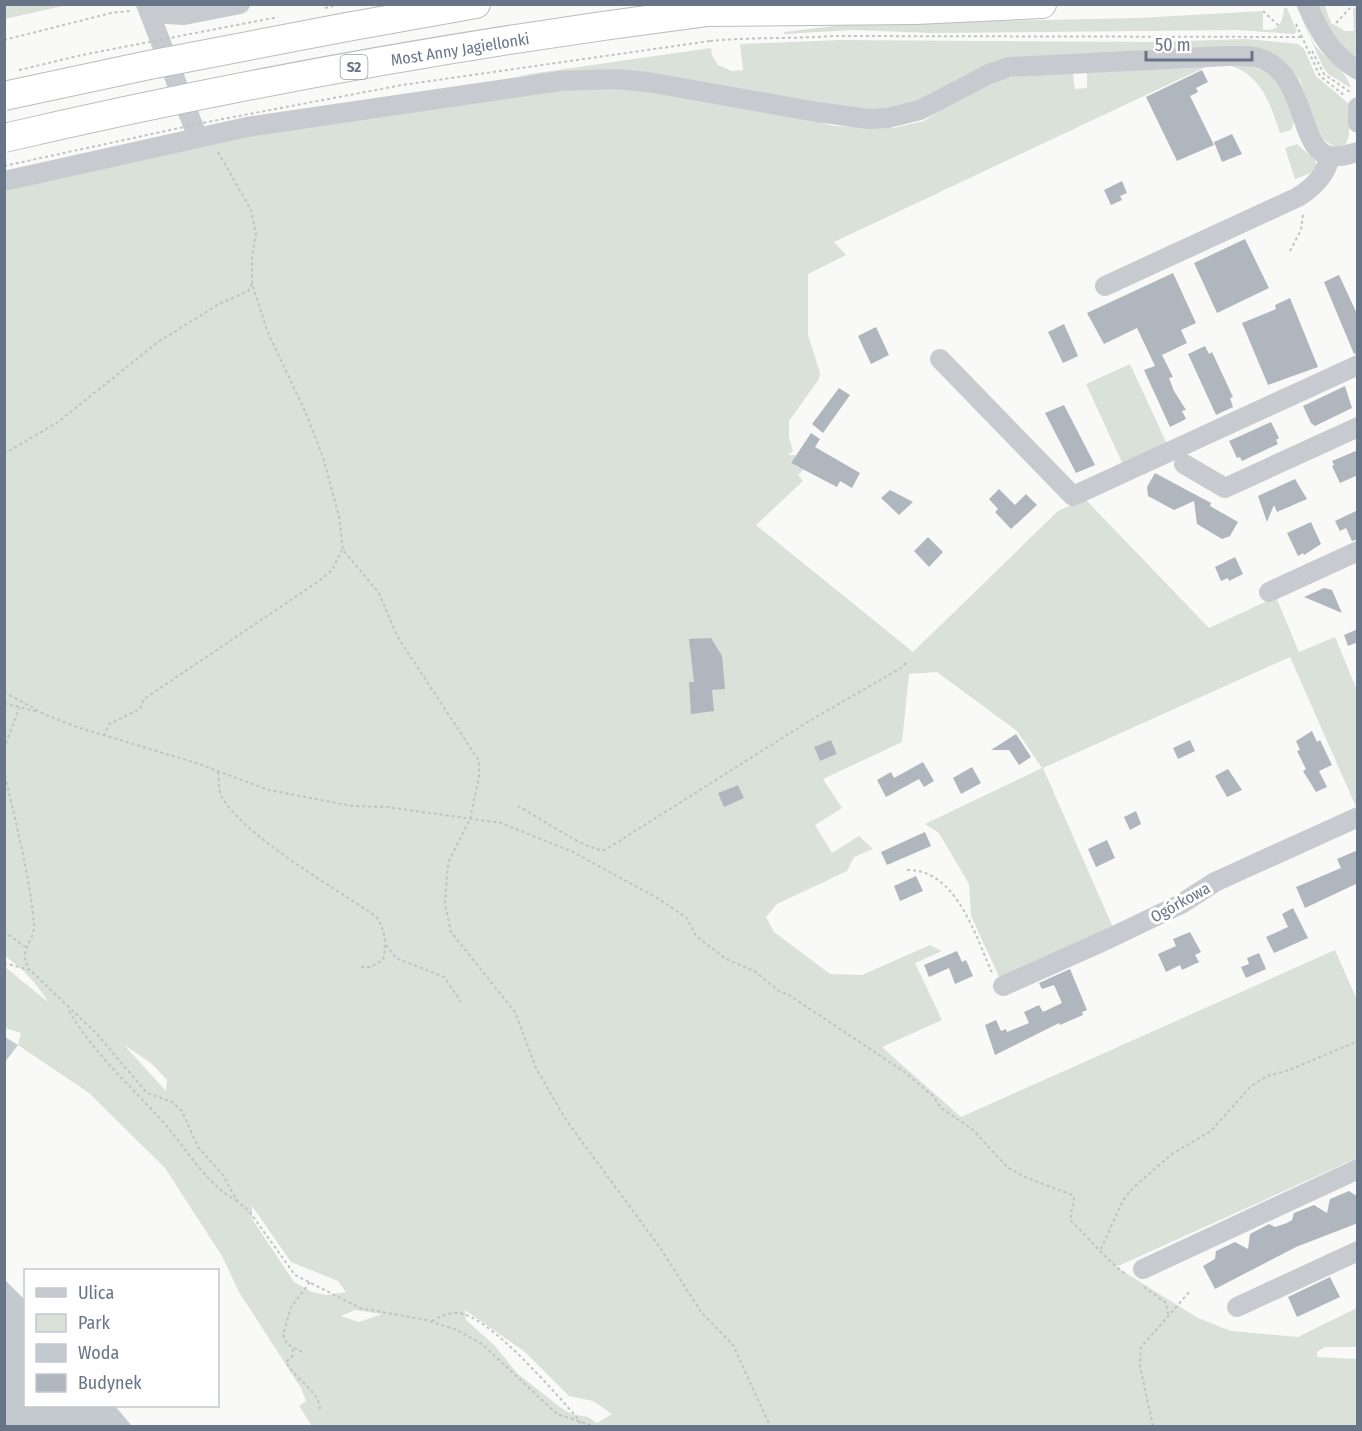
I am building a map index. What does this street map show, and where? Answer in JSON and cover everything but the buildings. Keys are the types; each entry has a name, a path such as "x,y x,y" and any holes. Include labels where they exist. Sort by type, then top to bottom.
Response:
{"highway":[{"path":"4,96 225,50 476,4"},
{"name":"S2","path":"706,12 763,4"},
{"path":"706,12 915,10 1042,4"},
{"name":"Most Anny Jagiellonki","path":"4,138 250,86 423,54 706,12"}],"street":[{"path":"148,9 184,15 240,4"},
{"path":"1307,4 1325,41 1340,57 1358,70"},
{"path":"148,9 204,137"},
{"path":"4,181 247,127 525,85 587,78 658,84 869,119 902,115 931,104 989,74 1009,67 1163,58 1249,56 1262,58 1284,74 1296,93 1313,143 1330,157 1358,152"},
{"path":"1352,102 1358,123"},
{"path":"1105,286 1308,191 1328,167 1330,157"},
{"path":"940,359 1073,496 1358,365"},
{"path":"1184,464 1225,488 1358,427"},
{"path":"1269,592 1358,551"},
{"name":"Ogórkowa","path":"1003,986 1181,904 1215,882 1358,817"},
{"path":"1138,1277 1358,1170"},
{"path":"1237,1308 1358,1251"}],"path":[{"path":"1334,25 1350,8"},
{"path":"4,39 111,13 148,9"},
{"path":"1263,11 1279,26"},
{"path":"1295,21 1320,76 1352,102"},
{"path":"4,166 207,122 402,85 748,38 780,40 833,36 998,39 1304,37"},
{"path":"104,736 109,724 140,709 144,699 319,581 332,570 342,548 339,517 322,457 305,411 268,333 252,284 252,256 256,234 251,210 204,137"},
{"path":"1290,251 1301,230 1308,191"},
{"path":"4,454 58,422 158,342 219,304 248,291 252,284"},
{"path":"342,548 379,593 397,636 479,761 479,777 470,819 449,861 445,904 451,932 515,1012 536,1068 566,1120 662,1249 701,1312 733,1345 770,1426"},
{"path":"518,806 562,830 582,845 597,851 605,850 806,723 901,668 908,661"},
{"path":"4,692 44,714"},
{"path":"4,703 196,763 268,790 360,807 387,807 501,823 573,852 687,918 696,936 726,959 754,971 779,991 789,995 906,1073 934,1097 941,1108 972,1129 1007,1167 1025,1177 1072,1194 1074,1199 1070,1220 1101,1249 1115,1267 1138,1277 1166,1303 1168,1314"},
{"path":"4,749 19,708"},
{"path":"4,770 29,883 34,924 33,933 25,947 26,964 67,1007 96,1033 147,1093 172,1102 182,1111 198,1147 223,1175 237,1201"},
{"path":"218,772 219,792 231,812 253,832 377,917 384,930 386,945 383,960 370,967 360,967"},
{"path":"907,870 923,872 954,896 993,976 1003,986"},
{"path":"4,931 25,947"},
{"path":"386,945 396,958 444,977 461,1002"},
{"path":"4,963 30,970"},
{"path":"67,1007 82,1034 163,1121 215,1186 249,1211 288,1269 360,1308 432,1321 457,1330 482,1344 556,1414 593,1426"},
{"path":"1101,1249 1123,1200 1134,1187 1172,1154 1211,1131 1250,1086 1267,1076 1289,1070 1358,1041"},
{"path":"302,1352 293,1349 282,1335 291,1307 310,1282"},
{"path":"1153,1426 1139,1355 1141,1347 1191,1290"},
{"path":"432,1321 447,1314 459,1312 476,1319 529,1365 579,1420 581,1426"},
{"path":"293,1349 292,1357 286,1362 302,1384 313,1391 320,1400 320,1412"}],"green space":[{"path":"5,4 67,4 67,5 5,19"},
{"path":"1296,5 1314,44 1345,76 1351,88 1328,74 1322,65"},
{"path":"1318,6 1325,6 1331,23 1345,31 1354,31 1353,8 1357,7 1357,57 1339,41"},
{"path":"1284,8 1287,8 1297,32 1294,34 1237,30 932,33 852,30 784,34 784,32 851,24 1138,18 1263,11 1263,30 1268,30 1279,25 1283,18"},
{"path":"1246,39 1298,44 1304,49 1316,76 1349,104 1349,135 1346,144 1335,147 1319,137 1300,80 1276,57 1025,59 907,109 859,112 612,69 516,76 711,48 718,65 732,71 743,70 740,44 841,40 1152,42"},
{"path":"1216,62 834,242 846,255 808,274 808,335 820,373 819,379 789,421 789,438 793,451 788,455 796,455 791,463 799,468 803,463 806,467 798,475 803,481 756,525 913,652 1058,511 1085,499 1209,628 1276,597 1299,652 1335,637 1357,690 1357,809 1290,657 1043,768 1115,932 1001,981 971,916 969,884 939,833 925,824 1042,768 1017,731 937,672 909,674 902,742 823,779 842,808 815,825 832,853 859,836 873,849 854,857 847,871 777,904 766,917 774,932 830,974 862,975 930,945 942,951 915,963 942,1020 882,1047 961,1117 1335,950 1357,1000 1357,1158 1116,1267 1198,1318 1231,1331 1298,1337 1357,1308 1357,1347 1325,1347 1317,1352 1317,1357 1357,1359 1357,1426 312,1426 299,1406 306,1401 301,1388 239,1292 222,1256 165,1168 89,1093 18,1045 21,1033 5,1028 5,967 48,1002 29,976 5,956 5,191 217,141 572,86 631,86 764,109 834,126 894,128 924,121 955,100 998,79 1070,70 1073,74 1075,89 1087,88 1087,73","holes":["831,740 837,754 820,761 814,747","738,785 744,798 718,793","124,1045 151,1063 167,1080 166,1091","252,1206 291,1262 338,1281 346,1292 327,1295 312,1292 294,1282 252,1219","355,1310 382,1314 359,1322 341,1316","465,1310 525,1352 569,1396 593,1401 612,1414 597,1423 588,1417 571,1414 518,1374 494,1345 466,1320"]},
{"path":"1220,63 1255,68 1272,77 1285,94 1292,113 1294,121 1291,130 1280,133 1266,98 1253,79 1244,72"},
{"path":"1297,144 1315,160 1317,166 1311,173 1295,179 1285,148"},
{"path":"1130,364 1167,444 1125,469 1086,384"}],"water":[{"path":"5,1037 18,1045 5,1062"},
{"path":"5,1280 24,1299 24,1407 116,1407 132,1426 5,1426"}]}
